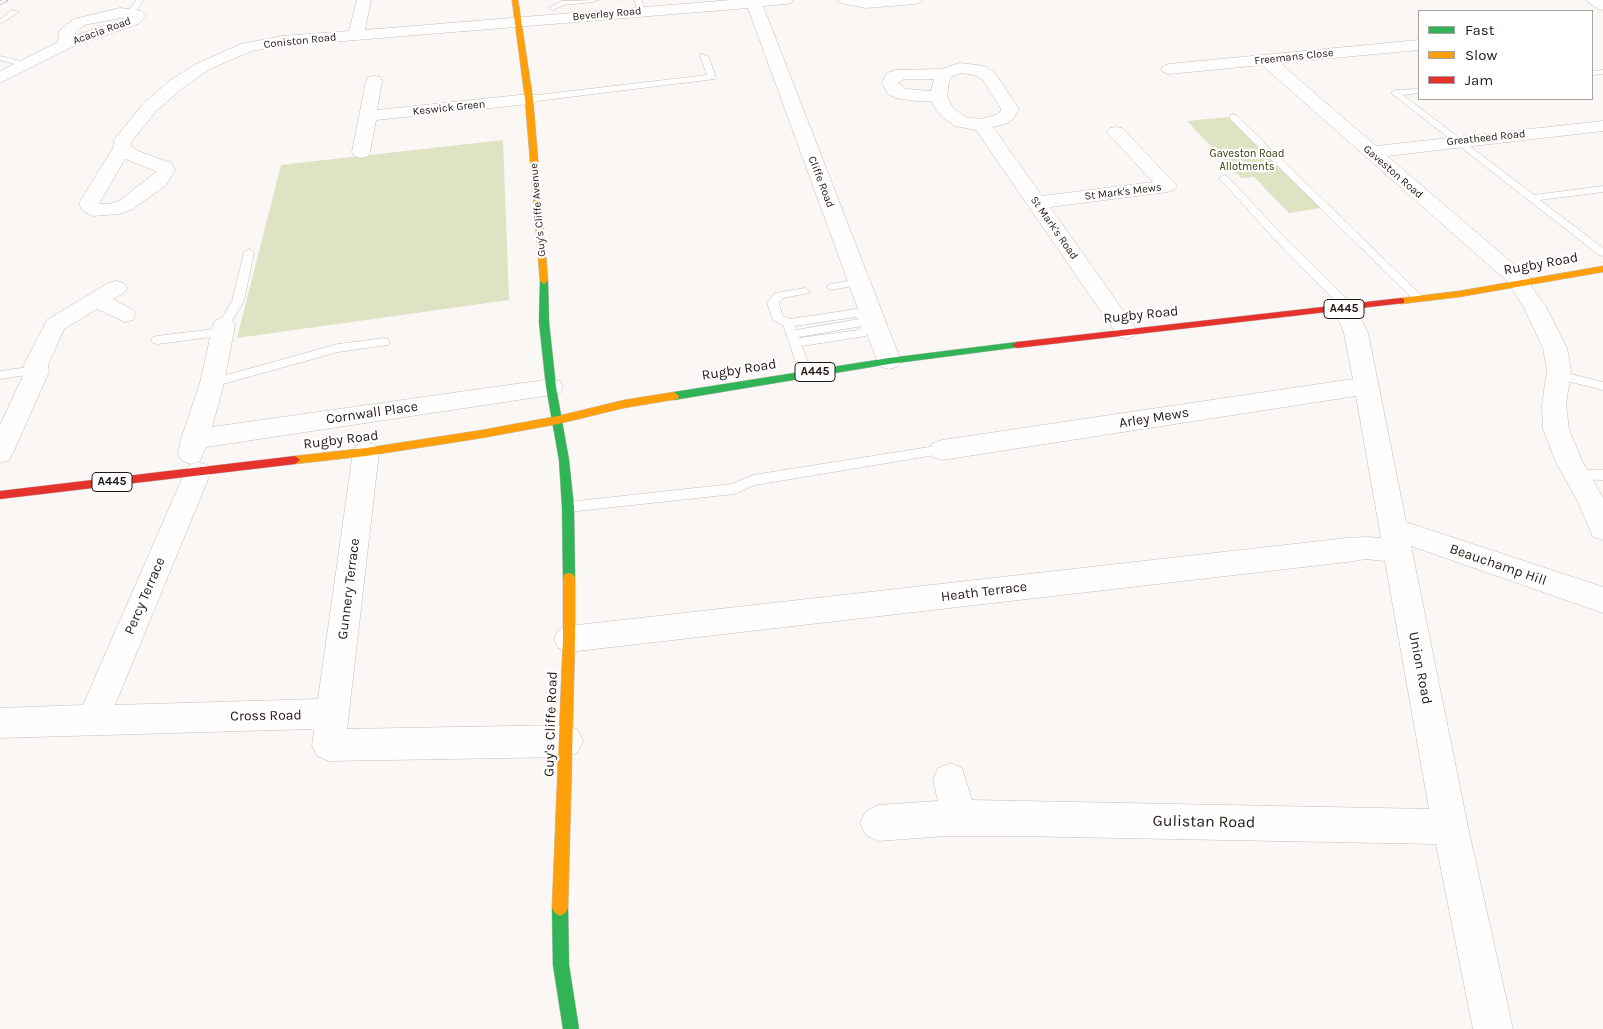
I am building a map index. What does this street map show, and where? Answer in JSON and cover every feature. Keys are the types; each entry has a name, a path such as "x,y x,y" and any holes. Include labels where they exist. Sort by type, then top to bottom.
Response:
{"main road":[{"name":"Guy's Cliffe Avenue","path":"515,0 529,99 545,288 544,322 550,386 558,420"},
{"name":"Rugby Road","path":"0,495 366,452 558,420 624,404 889,360 1126,332 1346,309 1603,269"},
{"name":"Guy's Cliffe Road","path":"558,420 568,507 569,639 559,925 561,965 571,1029"}],"street":[{"path":"350,1 364,0 356,35"},
{"name":"Beverley Road","path":"518,22 551,10 706,3 754,3 786,0"},
{"path":"845,0 866,4 915,0"},
{"path":"1593,0 1603,6"},
{"name":"Cliffe Road","path":"754,3 889,360"},
{"name":"Acacia Road","path":"0,78 66,44 133,21 138,16 136,6"},
{"name":"Coniston Road","path":"122,148 126,135 150,107 189,76 219,58 234,52 268,43 518,22"},
{"name":"Freemans Close","path":"1169,69 1418,45"},
{"name":"Gaveston Road","path":"1266,60 1520,283 1553,342 1558,357 1559,375 1554,405 1556,430 1569,462 1590,475 1603,528"},
{"path":"938,96 902,94 894,90 890,83 893,77 902,74 944,74 954,69 967,68 981,72 988,77 1010,109 1002,119 982,125 961,122 942,106 938,96 944,74"},
{"path":"361,152 368,116 378,87"},
{"name":"Keswick Green","path":"368,116 529,99"},
{"name":"St Mark's Road","path":"982,125 1126,332"},
{"name":"Greatheed Road","path":"1370,152 1603,126"},
{"name":"St Mark's Mews","path":"1036,202 1167,186 1116,132"},
{"path":"0,453 37,372 36,365 55,325 106,294 125,315"},
{"name":"Union Road","path":"1346,309 1356,333 1450,827 1493,1029"},
{"path":"192,473 194,439 212,383 224,328"},
{"name":"Cornwall Place","path":"194,439 550,386"},
{"name":"Arley Mews","path":"942,450 1365,386"},
{"name":"Gunnery Terrace","path":"331,726 366,452"},
{"name":"Percy Terrace","path":"93,719 192,473"},
{"name":"Beauchamp Hill","path":"1396,540 1603,600"},
{"name":"Heath Terrace","path":"569,639 1366,548 1396,540"},
{"name":"Cross Road","path":"0,723 318,714 331,726"},
{"path":"331,726 329,745 566,742"},
{"path":"950,780 959,818"},
{"name":"Gulistan Road","path":"878,823 959,818 1014,818 1450,827"}],"lane":[{"path":"551,10 561,3 594,0"},
{"path":"0,22 15,12"},
{"path":"529,99 712,77 704,56"},
{"path":"0,58 26,65"},
{"path":"1418,91 1395,93 1603,253"},
{"path":"1233,117 1419,299"},
{"path":"1224,178 1346,309"},
{"path":"1533,198 1603,190"},
{"path":"157,340 224,328 238,301 249,252"},
{"path":"831,287 859,282"},
{"path":"805,291 779,295 773,303 777,317 792,333 806,374"},
{"path":"856,313 873,320 862,333 792,333 856,313"},
{"path":"212,383 338,348 384,342"},
{"path":"0,375 36,370"},
{"path":"1559,375 1603,386"},
{"path":"568,507 734,489 753,480 942,450"}],"green space":[{"name":"Gaveston Road Allotments","path":"1228,117 1321,208 1289,213 1254,177 1241,178 1187,121"},
{"path":"503,140 509,300 237,338 281,165"}],"railway":[{"path":"0,3 6,0"}],"traffic: fast":[{"path":"544,281 544,322 551,387 564,460 568,507 569,578"},
{"path":"674,396 889,361 1017,345"},
{"path":"560,908 561,965 571,1029"}],"traffic: slow":[{"path":"515,0 529,99 544,281"},
{"path":"1401,301 1459,294 1603,269"},
{"path":"295,460 366,452 482,434 558,420 624,404 674,396"},
{"path":"560,908 569,639 569,578"}],"traffic: jam":[{"path":"1017,345 1401,301"},
{"path":"0,495 295,460"}]}
